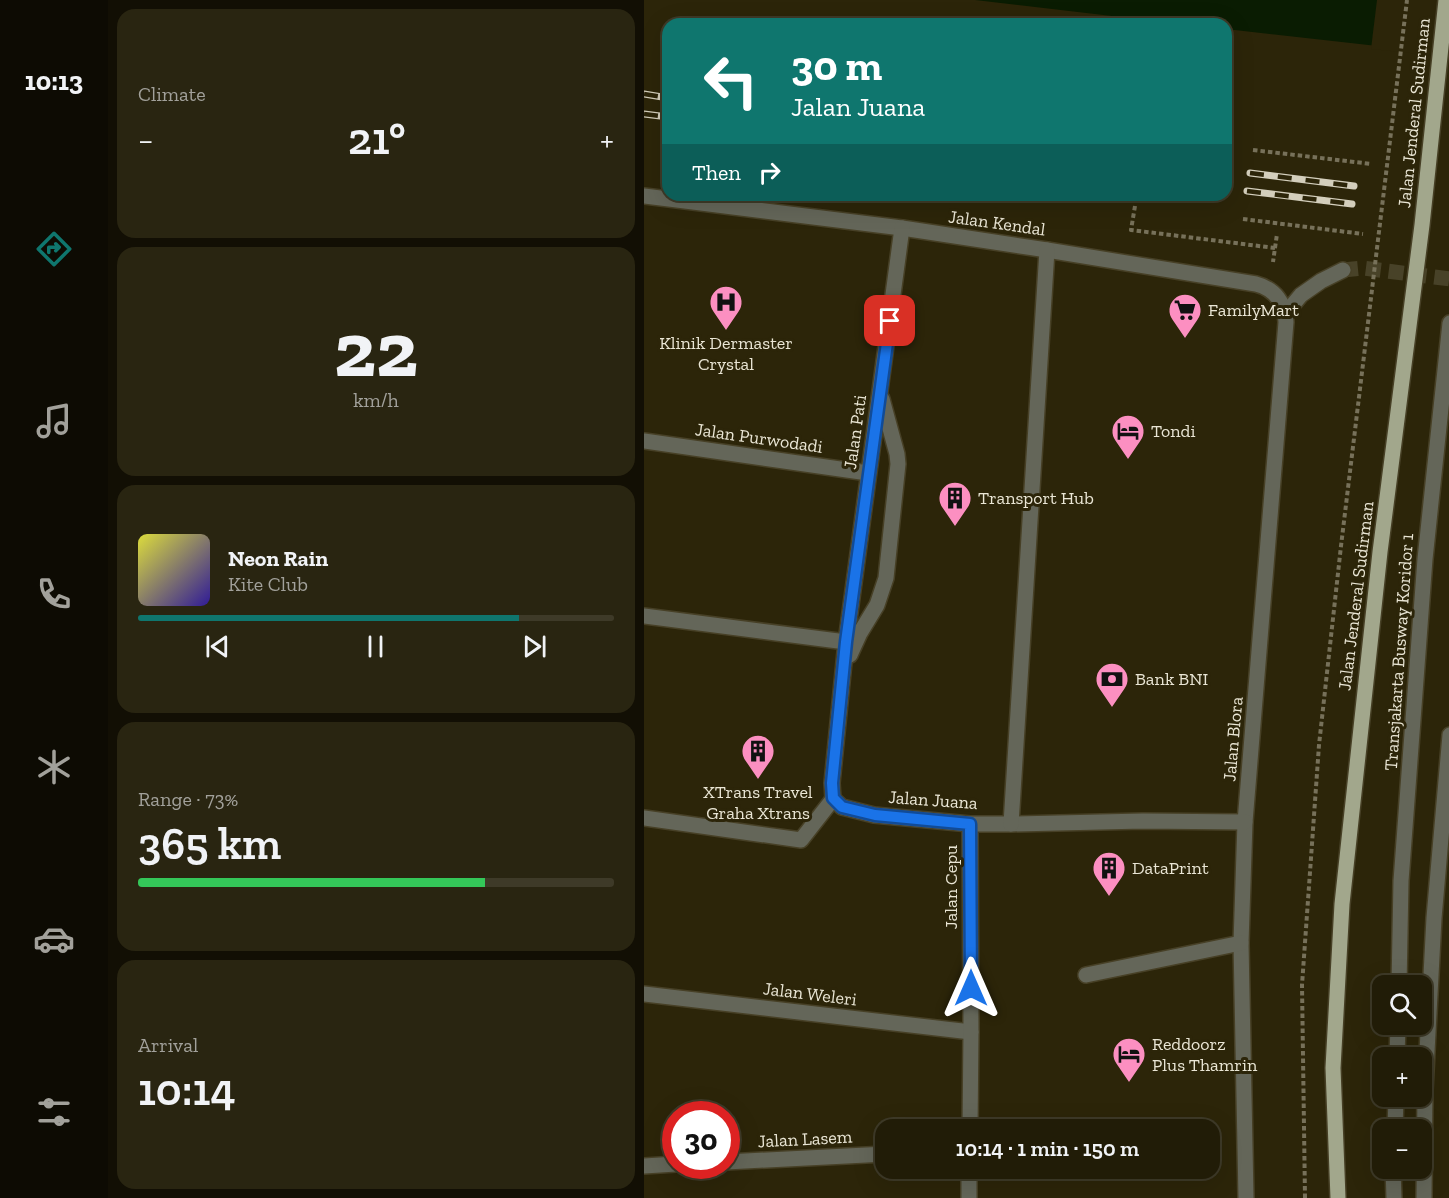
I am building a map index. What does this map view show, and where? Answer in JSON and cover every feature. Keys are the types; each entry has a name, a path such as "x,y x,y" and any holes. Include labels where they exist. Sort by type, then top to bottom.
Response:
{"main road":[{"name":"Jalan Jenderal Sudirman","path":"1338,1198 1333,1068 1342,904 1380,552 1422,225 1446,0"}],"street":[{"name":"Jalan Kendal","path":"644,196 662,198"},
{"name":"Jalan Kendal","path":"684,201 902,228 1047,250 1256,284 1270,290"},
{"name":"Jalan Pati","path":"833,798 832,783 841,683 902,228"},
{"path":"1011,824 1047,250"},
{"path":"1270,290 1280,300 1286,313 1301,295 1321,281 1343,270"},
{"name":"Jalan Blora","path":"1246,1198 1241,943 1245,822 1286,313"},
{"name":"Transjakarta Busway Koridor 1","path":"1399,975 1401,881 1425,559 1450,323"},
{"path":"841,683 851,649 877,605 886,578 898,464 880,391"},
{"name":"Jalan Purwodadi","path":"644,441 868,473"},
{"path":"644,616 846,642"},
{"path":"1424,1198 1425,1090 1434,918 1450,735"},
{"path":"644,818 801,840 833,798"},
{"name":"Jalan Juana","path":"833,798 842,807 875,815 970,824 1245,822"},
{"name":"Jalan Cepu","path":"970,824 970,1119"},
{"path":"1086,975 1241,943"},
{"name":"Jalan Weleri","path":"644,994 971,1032"},
{"name":"Jalan Lasem","path":"740,1161 875,1155"},
{"path":"644,1166 662,1165"},
{"path":"969,1179 969,1198"},
{"path":"1394,1179 1394,1198"}],"path":[{"path":"1305,1198 1302,985 1319,745 1407,0"},
{"path":"1253,150 1372,164"},
{"path":"1135,206 1132,230 1275,248"},
{"path":"1243,219 1363,234"},
{"path":"1270,290 1277,234"}],"shaded area":[{"path":"975,0 1449,0 1449,54 1232,30 1232,18 1129,18"}],"pier":[{"path":"1377,0 1450,0 1450,57 1371,49"}],"tunnel":[{"path":"1343,270 1363,268 1450,279"}],"railway":[{"path":"644,94 662,97"},
{"path":"644,114 662,116"},
{"path":"1250,173 1354,186"},
{"path":"1247,191 1352,204"}],"place":[{"name":"Klinik Dermaster Crystal","path":"726,331"},
{"name":"FamilyMart","path":"1185,339"},
{"name":"Tondi","path":"1128,460"},
{"name":"Transport Hub","path":"955,527"},
{"name":"Bank BNI","path":"1112,708"},
{"name":"XTrans Travel Graha Xtrans","path":"758,780"},
{"name":"DataPrint","path":"1109,897"},
{"name":"Reddoorz Plus Thamrin","path":"1129,1083"}],"route":[{"path":"890,321 841,683 832,783 833,798 842,807 855,812 970,824 971,988"}]}
